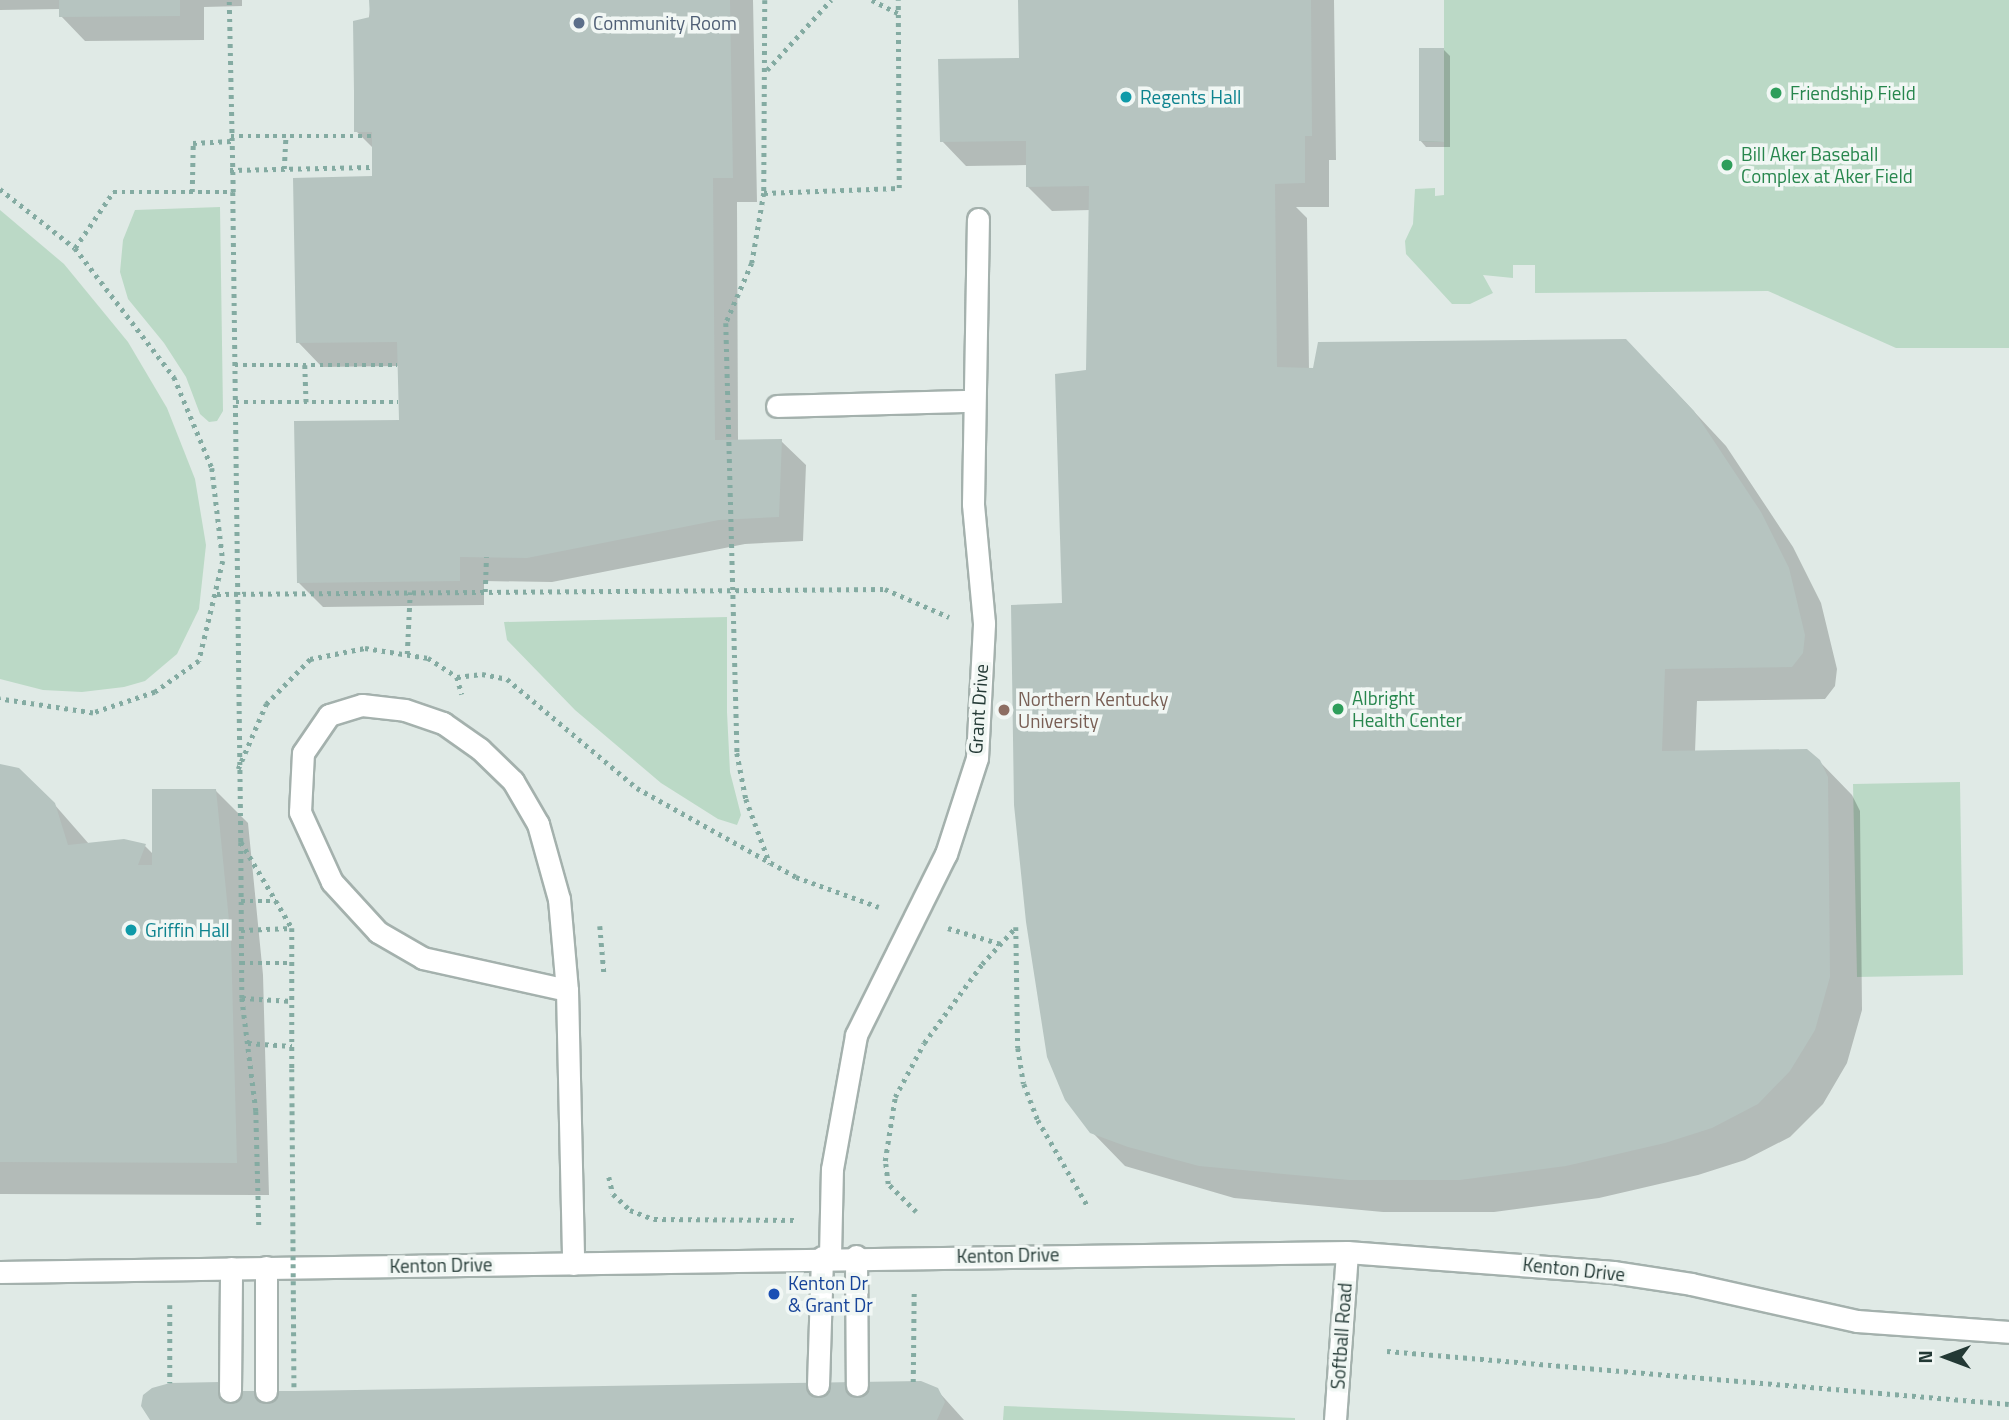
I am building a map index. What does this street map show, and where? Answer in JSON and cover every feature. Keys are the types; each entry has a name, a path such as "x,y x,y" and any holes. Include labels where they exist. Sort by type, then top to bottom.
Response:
{"street":[{"name":"Grant Drive","path":"818,1385 832,1169 856,1035 946,854 976,758 984,623 973,503 972,401 978,219"},
{"path":"777,406 972,401"},
{"path":"567,990 423,958 378,932 332,882 300,812 303,753 329,715 362,705 405,710 443,723 480,749 513,781 538,824 559,899 567,990 573,1264"},
{"name":"Kenton Drive","path":"0,1272 573,1264 856,1256 1347,1252 1613,1272 1857,1321 2009,1332"},
{"name":"Softball Road","path":"1335,1420 1347,1252"},
{"path":"856,1256 857,1385"},
{"path":"265,1267 265,1391"},
{"path":"230,1391 231,1268"}],"path":[{"path":"229,0 241,963 242,999 256,1111 258,1229"},
{"path":"765,0 764,193 752,263 726,323 737,753 746,799 770,864"},
{"path":"766,71 831,0"},
{"path":"872,0 898,13"},
{"path":"764,193 899,188 898,0"},
{"path":"284,169 286,136"},
{"path":"192,192 193,143 286,136 372,136"},
{"path":"230,170 371,167"},
{"path":"0,189 75,248 174,377 212,468 223,561 217,594 198,661 155,692 93,713 0,699"},
{"path":"75,248 113,192 233,192"},
{"path":"235,365 397,365"},
{"path":"304,365 306,402"},
{"path":"236,402 398,402"},
{"path":"485,592 486,557"},
{"path":"217,594 884,589 948,617 984,623"},
{"path":"407,654 410,592"},
{"path":"457,677 482,674 507,679 637,788 770,864 846,898 1001,944"},
{"path":"241,842 292,928 294,1391"},
{"path":"241,901 277,901"},
{"path":"916,1212 888,1184 884,1161 895,1097 924,1044 1016,927 1018,1048 1024,1084 1038,1120 1087,1205"},
{"path":"241,930 292,928"},
{"path":"241,963 292,963"},
{"path":"242,999 292,1001"},
{"path":"248,1044 292,1046"},
{"path":"913,1381 914,1287"},
{"path":"170,1297 170,1383"},
{"path":"1387,1350 2009,1404"}],"green space":[{"name":"Bill Aker Baseball Complex at Aker Field","path":"1444,0 2009,0 2009,348 1896,348 1768,291 1535,293 1535,265 1513,265 1513,278 1483,275 1493,293 1470,304 1452,304 1406,254 1405,241 1413,224 1415,189 1435,188 1435,196 1444,195 1444,142 1419,141 1419,48 1444,48"},
{"path":"220,207 223,411 217,421 209,422 200,414 186,377 164,343 128,299 120,272 123,240 135,210"},
{"path":"0,210 64,264 128,342 167,408 195,479 206,545 199,609 177,654 145,681 124,687 82,692 43,690 0,679"},
{"path":"727,617 727,712 730,772 741,815 737,825 718,819 661,783 575,710 507,640 504,622"},
{"path":"1960,782 1963,975 1857,977 1853,784"},
{"path":"1004,1406 1295,1418 1295,1420 1003,1420"}],"building":[{"path":"59,0 180,0 180,16 59,17"},
{"path":"369,0 730,0 733,178 713,178 715,440 782,439 779,517 719,520 527,558 460,557 460,581 297,583 294,421 399,420 397,342 296,343 293,178 372,176 372,132 354,132 353,21 370,17"},
{"name":"Albright Health Center","path":"1018,0 1311,0 1312,136 1305,136 1305,183 1275,184 1277,367 1313,368 1318,342 1626,339 1694,411 1761,512 1789,568 1805,635 1803,653 1792,667 1665,669 1662,751 1807,749 1820,760 1828,777 1830,977 1815,1030 1790,1071 1758,1104 1712,1128 1665,1143 1566,1166 1460,1180 1349,1180 1199,1166 1128,1147 1090,1133 1065,1100 1047,1057 1026,922 1014,805 1011,605 1062,603 1055,374 1086,370 1089,186 1026,187 1026,141 940,142 938,59 1019,58"},
{"path":"1419,48 1444,48 1444,142 1419,141"},
{"path":"0,764 19,768 55,803 68,845 124,839 146,844 138,865 152,865 152,789 216,789 231,941 237,1163 0,1162"},
{"path":"921,1381 938,1388 945,1402 937,1420 150,1420 141,1406 143,1395 152,1388 170,1383 220,1382 219,1391 294,1391"}],"place":[{"name":"Community Room","path":"579,23"},
{"name":"Friendship Field","path":"1776,93"},
{"name":"Regents Hall","path":"1126,97"},
{"name":"Bill Aker Baseball Complex at Aker Field","path":"1727,165"},
{"name":"Albright Health Center","path":"1338,709"},
{"name":"Northern Kentucky University","path":"1004,710"},
{"name":"Griffin Hall","path":"131,930"},
{"name":"Kenton Dr & Grant Dr","path":"774,1294"}]}
